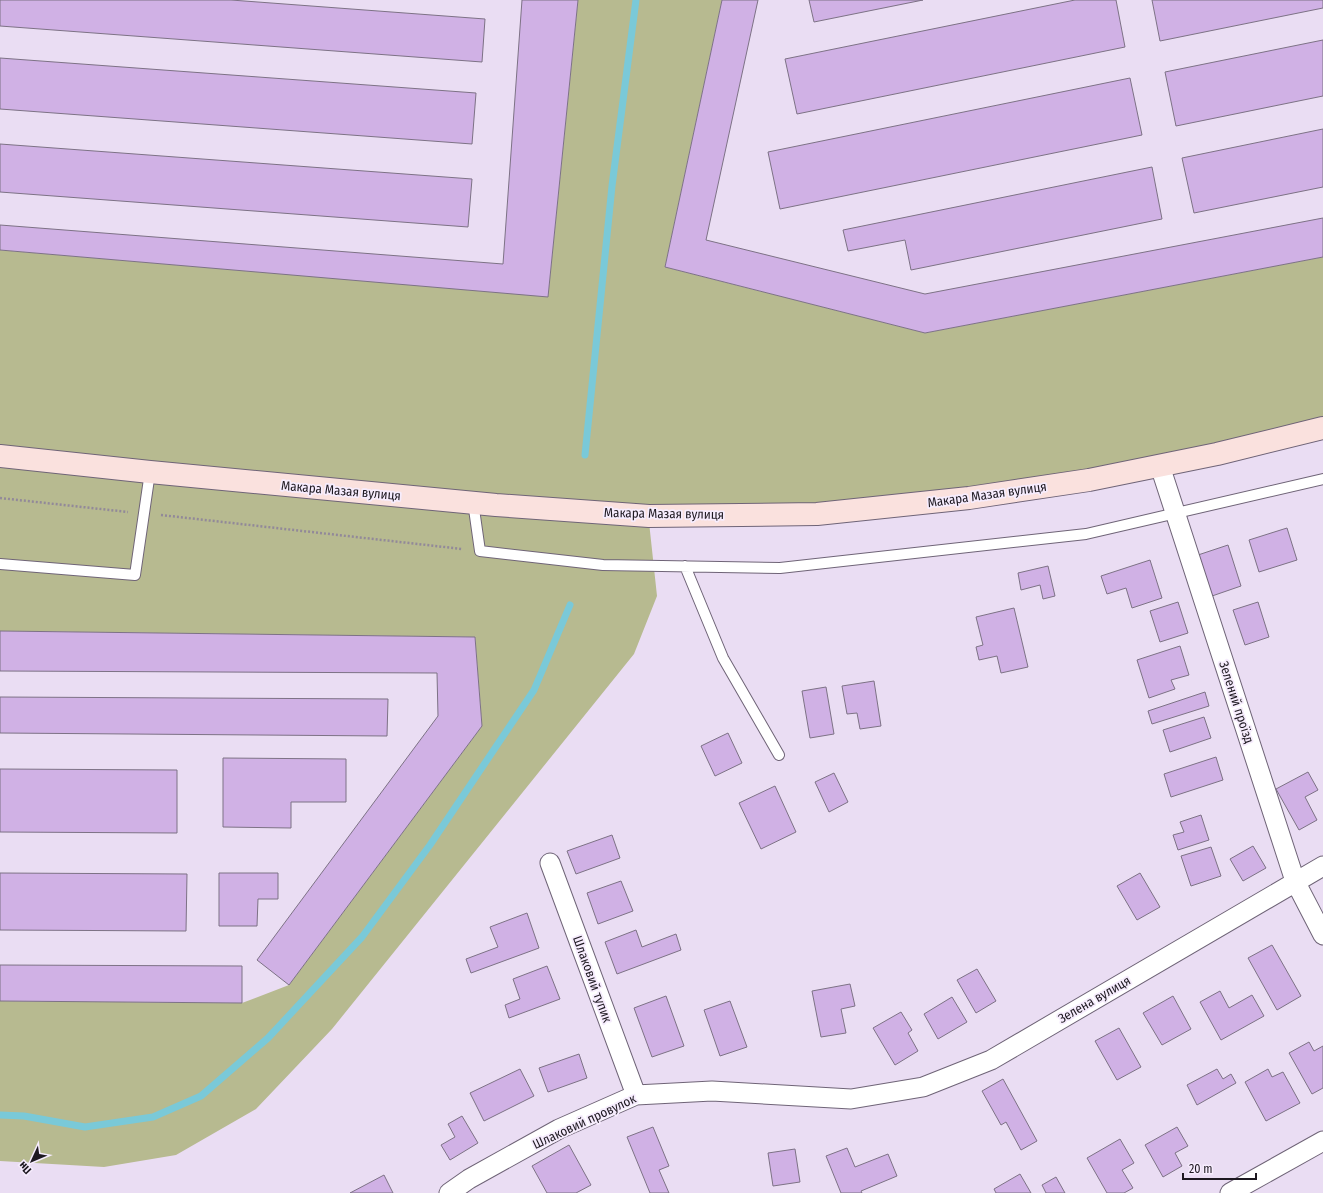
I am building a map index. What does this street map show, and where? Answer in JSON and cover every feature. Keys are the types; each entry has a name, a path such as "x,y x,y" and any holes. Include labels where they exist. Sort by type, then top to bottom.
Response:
{"main road":[{"name":"Макара Мазая вулиця","path":"0,456 150,472 473,502 649,516 817,514 969,498 1089,480 1160,466 1323,428"}],"street":[{"name":"Зелений проїзд","path":"1160,466 1295,881 1323,935"},
{"name":"Шлаковий тупик","path":"550,863 636,1095"},
{"name":"Зелена вулиця","path":"851,1099 923,1087 991,1060 1323,866"},
{"name":"Шлаковий провулок","path":"449,1193 469,1179 559,1129 636,1095 712,1091 851,1099"},
{"path":"1230,1193 1323,1141"}],"lane":[{"path":"0,564 135,575 150,472"},
{"path":"473,502 480,551 603,565 780,568 1086,534 1323,479"},
{"path":"685,566 723,658 779,755"}],"path":[{"path":"0,498 480,551"}],"green space":[{"path":"578,0 722,0 665,267 925,333 1323,257 1323,418 1215,444 1087,471 967,489 817,504 649,506 496,495 133,461 0,446 0,250 548,296"},
{"path":"0,462 649,522 657,596 634,654 332,1029 256,1109 176,1155 104,1167 0,1161 0,1001 242,1003 289,985 482,726 475,637 0,631"}],"building":[{"path":"0,0 231,0 485,19 482,62 0,26"},
{"path":"522,0 578,0 548,297 0,250 0,225 503,264"},
{"path":"722,0 758,0 706,240 925,294 1323,218 1323,257 925,333 665,267"},
{"path":"809,0 923,0 814,22"},
{"path":"1075,0 1116,0 1125,47 797,114 785,59"},
{"path":"1152,0 1323,0 1323,8 1160,41"},
{"path":"1323,40 1323,96 1176,126 1165,72"},
{"path":"0,58 476,93 472,144 0,109"},
{"path":"1130,78 1142,135 780,209 768,152"},
{"path":"1323,129 1323,187 1194,213 1182,158"},
{"path":"0,144 472,179 468,227 0,192"},
{"path":"1152,167 1162,219 911,270 905,240 848,251 843,230"},
{"path":"1287,528 1297,560 1259,572 1249,540"},
{"path":"1228,545 1241,586 1212,596 1198,555"},
{"path":"1150,560 1162,598 1132,608 1126,588 1107,594 1101,576"},
{"path":"1048,566 1055,596 1043,599 1040,585 1021,590 1018,573"},
{"path":"1178,602 1188,633 1160,642 1150,611"},
{"path":"1258,602 1269,637 1245,645 1233,610"},
{"path":"1014,608 1028,667 1001,673 997,656 979,660 976,647 983,645 976,617"},
{"path":"0,631 475,637 482,726 289,985 257,960 438,716 437,673 0,671"},
{"path":"1180,646 1189,675 1171,680 1175,689 1149,698 1137,660"},
{"path":"874,681 881,726 860,729 857,713 847,714 842,686"},
{"path":"826,687 834,734 810,738 802,691"},
{"path":"1205,692 1209,706 1152,724 1148,711"},
{"path":"0,697 388,699 387,736 0,733"},
{"path":"1204,717 1211,738 1170,752 1163,730"},
{"path":"728,733 742,763 715,776 701,746"},
{"path":"1216,757 1223,780 1171,797 1164,774"},
{"path":"223,758 346,759 346,802 291,802 291,828 223,827"},
{"path":"0,769 177,770 177,833 0,832"},
{"path":"1308,772 1318,790 1305,797 1317,820 1299,830 1276,789"},
{"path":"834,773 848,802 829,812 815,782"},
{"path":"775,786 796,832 761,849 739,803"},
{"path":"1201,815 1209,840 1178,850 1173,835 1184,832 1180,822"},
{"path":"612,835 620,858 576,874 567,851"},
{"path":"1253,846 1266,868 1243,881 1230,859"},
{"path":"1211,847 1221,876 1191,886 1181,856"},
{"path":"0,873 187,874 186,931 0,930"},
{"path":"219,873 278,873 278,899 258,899 257,926 219,926"},
{"path":"1140,873 1160,907 1137,920 1117,886"},
{"path":"621,881 633,911 598,924 587,893"},
{"path":"527,913 539,948 471,973 466,959 498,947 490,927"},
{"path":"636,930 642,947 676,934 681,950 617,974 605,942"},
{"path":"1272,945 1301,996 1277,1010 1248,958"},
{"path":"0,965 242,966 242,1003 0,1001"},
{"path":"547,966 560,999 509,1018 505,1005 520,999 513,979"},
{"path":"977,969 996,1001 976,1013 957,980"},
{"path":"850,984 855,1006 841,1009 846,1033 821,1037 812,991"},
{"path":"1220,991 1229,1008 1252,995 1264,1016 1221,1040 1200,1002"},
{"path":"666,996 684,1046 652,1057 634,1008"},
{"path":"1173,996 1191,1029 1162,1045 1143,1013"},
{"path":"952,997 967,1022 938,1039 924,1014"},
{"path":"730,1001 747,1047 720,1056 704,1010"},
{"path":"901,1012 912,1030 908,1033 918,1051 895,1065 873,1028"},
{"path":"1119,1028 1141,1067 1117,1080 1095,1041"},
{"path":"1309,1042 1314,1051 1323,1046 1323,1088 1312,1094 1289,1053"},
{"path":"579,1054 587,1078 548,1092 539,1068"},
{"path":"520,1069 534,1096 484,1121 470,1093"},
{"path":"1217,1069 1223,1079 1231,1074 1236,1083 1197,1105 1187,1085"},
{"path":"1268,1069 1272,1077 1283,1072 1300,1103 1266,1121 1245,1082"},
{"path":"1003,1079 1037,1141 1021,1150 1006,1122 1001,1125 982,1091"},
{"path":"462,1116 478,1143 450,1160 441,1145 455,1137 448,1124"},
{"path":"653,1127 669,1166 659,1170 669,1193 650,1193 627,1137"},
{"path":"1177,1127 1188,1146 1175,1153 1182,1166 1163,1177 1145,1145"},
{"path":"1120,1139 1134,1163 1122,1170 1133,1188 1124,1193 1107,1193 1087,1158"},
{"path":"569,1145 591,1185 576,1193 547,1193 532,1166"},
{"path":"847,1148 855,1167 888,1154 897,1176 861,1191 862,1193 841,1193 826,1156"},
{"path":"795,1149 800,1182 773,1186 768,1153"},
{"path":"1020,1174 1031,1193 996,1193 994,1189"},
{"path":"384,1175 393,1193 350,1193"},
{"path":"1056,1177 1065,1193 1046,1193 1042,1185"}],"waterway":[{"path":"585,455 612,186 636,0"},
{"path":"0,1115 24,1116 85,1127 153,1117 201,1096 268,1038 362,937 430,845 534,690 570,605"}]}
